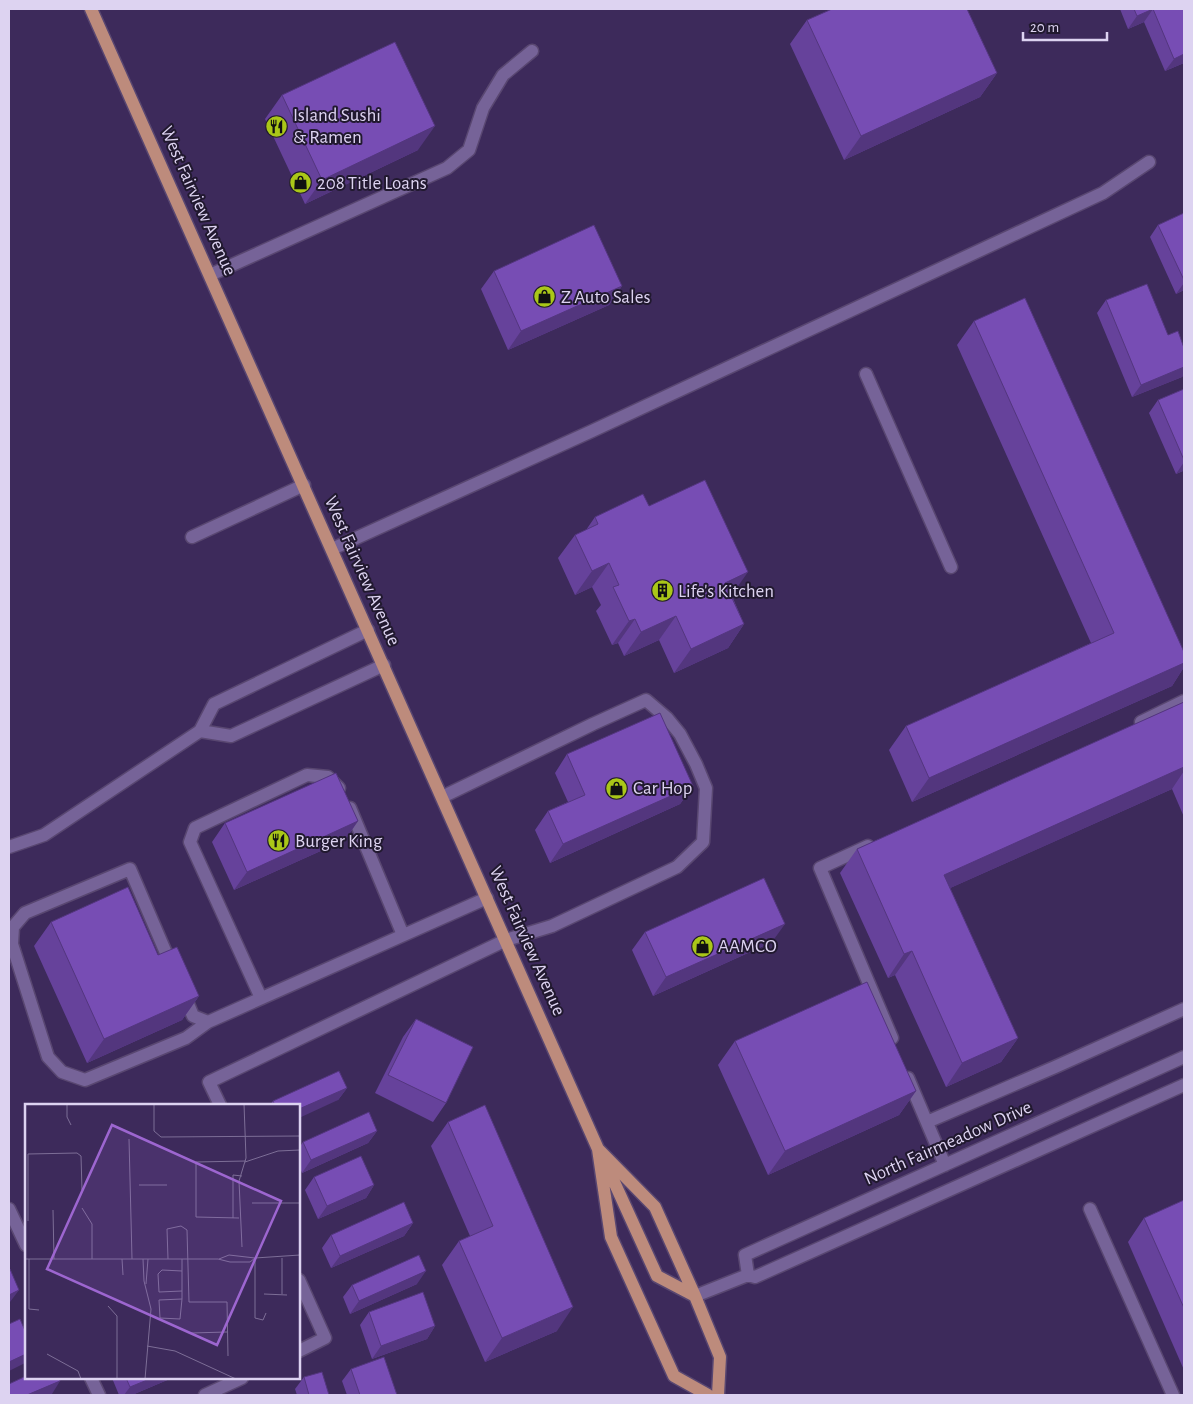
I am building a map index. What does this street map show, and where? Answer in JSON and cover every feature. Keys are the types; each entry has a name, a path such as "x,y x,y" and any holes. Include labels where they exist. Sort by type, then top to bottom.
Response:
{"main road":[{"name":"West Fairview Avenue","path":"92,9 598,1149 611,1237 674,1376 708,1395"},
{"name":"West Fairview Avenue","path":"598,1149 656,1207 720,1357 718,1395"},
{"path":"598,1149 657,1276 695,1296"}],"street":[{"path":"210,276 447,168 469,150 483,108 503,74 532,51"},
{"path":"332,549 592,431 1103,194 1148,162"},
{"path":"866,374 951,567"},
{"path":"192,537 304,485"},
{"path":"9,847 44,835 200,731 214,704 368,630"},
{"path":"200,731 231,736 384,665"},
{"path":"220,1104 209,1082 506,940 552,926 677,868 702,842 706,788 680,734 667,718 646,700 442,797"},
{"path":"1127,728 1184,701"},
{"path":"261,998 190,842 195,828 307,775 328,777 344,794 404,934"},
{"path":"882,840 820,868 896,1050"},
{"path":"208,1022 193,1016 130,869 25,913 13,927 12,944 48,1057 62,1072 85,1080 186,1038 208,1022 487,898"},
{"path":"927,1122 1184,1009"},
{"name":"North Fairmeadow Drive","path":"748,1275 745,1255 1184,1057"},
{"path":"904,1068 945,1165"},
{"path":"695,1296 748,1275 755,1277 1184,1085"},
{"path":"9,1209 25,1243"},
{"path":"1090,1209 1173,1395"},
{"path":"300,1282 325,1338 300,1350"},
{"path":"91,1379 99,1395"},
{"path":"205,1395 240,1379"}],"building":[{"path":"832,9 967,9 997,73 861,136 807,20"},
{"path":"1134,9 1153,9 1137,16"},
{"path":"1153,9 1184,9 1184,54 1174,59"},
{"path":"395,42 435,126 322,180 282,95"},
{"path":"1184,213 1184,280 1158,225"},
{"name":"Z Auto Sales","path":"594,225 622,286 521,331 494,271"},
{"path":"1147,284 1168,335 1178,331 1184,348 1184,367 1141,385 1106,300"},
{"path":"1025,298 1184,652 1184,663 929,778 906,726 1114,633 974,321"},
{"path":"1184,389 1184,460 1158,400"},
{"name":"Life's Kitchen","path":"705,480 748,572 725,583 744,624 691,649 676,616 641,632 635,619 629,621 613,587 619,585 609,563 592,571 575,535 598,524 595,517 643,494 649,506"},
{"path":"1184,702 1184,767 944,875 1018,1038 962,1063 912,951 904,954 857,849"},
{"name":"Car Hop","path":"660,713 693,786 563,844 548,811 585,795 567,754"},
{"name":"Burger King","path":"336,773 358,821 247,872 225,823"},
{"name":"AAMCO","path":"764,878 785,924 666,977 645,932"},
{"path":"128,887 158,955 177,947 199,996 104,1039 51,922"},
{"path":"867,982 916,1091 785,1151 735,1041"},
{"path":"416,1019 473,1047 446,1103 388,1075"},
{"path":"339,1071 347,1088 300,1109 300,1104 274,1104 273,1101"},
{"path":"485,1105 573,1307 502,1338 459,1241 493,1226 448,1122"},
{"path":"369,1112 377,1131 311,1160 303,1142"},
{"path":"361,1156 374,1185 327,1206 314,1177"},
{"path":"1184,1200 1184,1308 1144,1218"},
{"path":"404,1202 413,1223 340,1256 331,1235"},
{"path":"419,1255 426,1271 359,1301 352,1285"},
{"path":"9,1270 19,1290 9,1295"},
{"path":"423,1292 435,1326 381,1346 369,1312"},
{"path":"20,1319 25,1331 25,1354 9,1362 9,1324"},
{"path":"384,1357 397,1395 360,1395 351,1369"},
{"path":"322,1372 329,1395 309,1395 304,1377"},
{"path":"25,1376 25,1379 59,1379 60,1381 27,1395 9,1395 9,1384"},
{"path":"126,1379 150,1379 130,1387"}],"place":[{"name":"Island Sushi & Ramen","path":"277,126"},
{"name":"208 Title Loans","path":"301,183"},
{"name":"Z Auto Sales","path":"545,297"},
{"name":"Life's Kitchen","path":"662,591"},
{"name":"Car Hop","path":"617,788"},
{"name":"Burger King","path":"279,841"},
{"name":"AAMCO","path":"702,946"}]}
